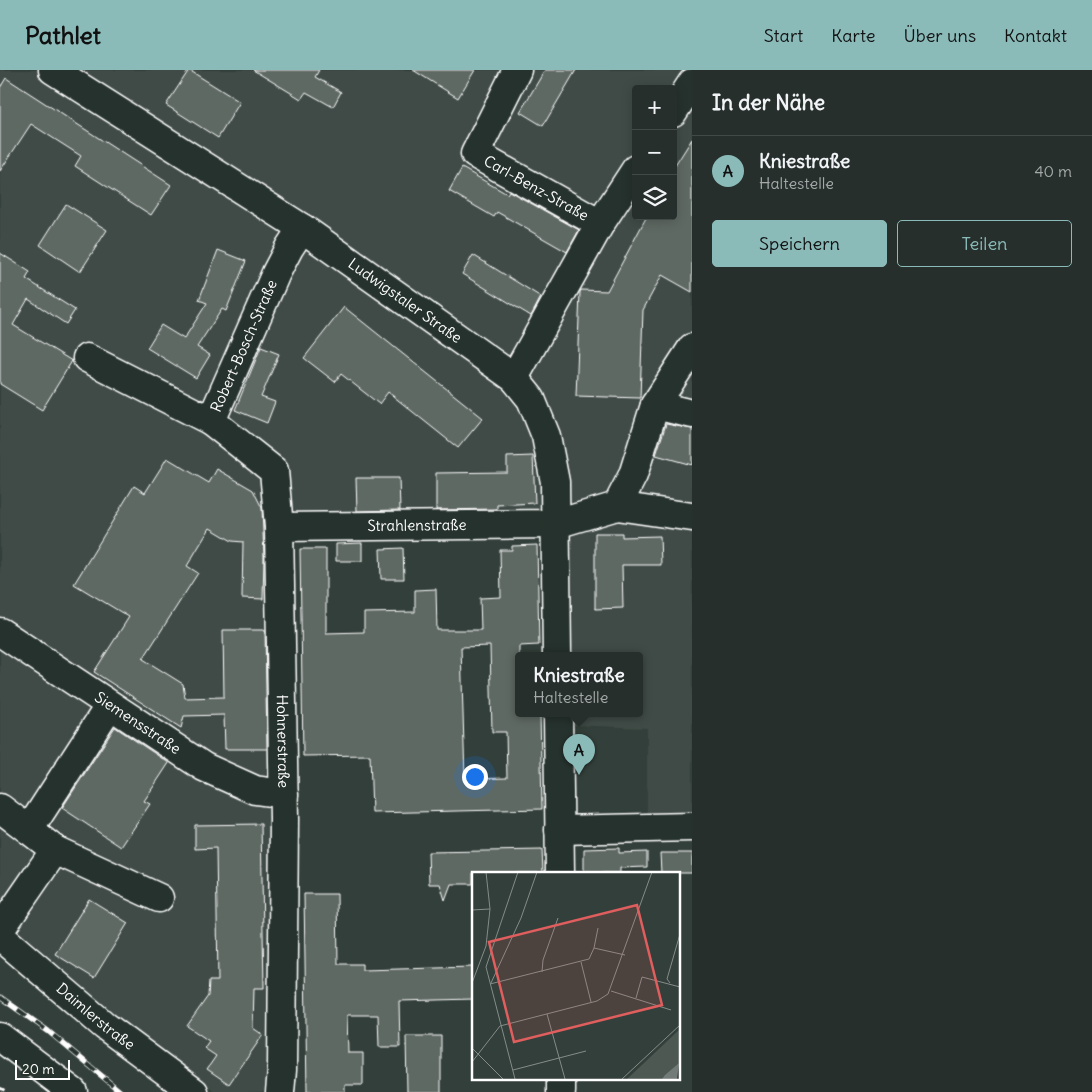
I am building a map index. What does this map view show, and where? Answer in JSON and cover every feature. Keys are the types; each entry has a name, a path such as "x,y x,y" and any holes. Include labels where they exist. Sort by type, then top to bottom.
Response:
{"street":[{"name":"Ludwigstaler Straße","path":"53,70 302,228 514,378 531,399 546,436 555,482 557,652"},
{"name":"Carl-Benz-Straße","path":"517,70 475,154 600,224"},
{"path":"677,106 692,83"},
{"name":"Carl-Benz-Straße","path":"514,378 600,224 632,175"},
{"name":"Robert-Bosch-Straße","path":"87,358 211,421 276,273 302,228"},
{"path":"692,348 655,405 633,475 618,506 692,517"},
{"path":"655,405 692,414"},
{"name":"Hohnerstraße","path":"211,421 274,471 279,527 284,794 282,1070 280,1092"},
{"name":"Strahlenstraße","path":"279,527 556,524 618,506"},
{"name":"Siemensstraße","path":"0,632 204,767 255,790 284,794"},
{"path":"29,830 110,704"},
{"path":"558,717 560,872"},
{"path":"0,808 55,850 160,898"},
{"path":"559,830 692,828"},
{"path":"0,930 55,850"},
{"name":"Daimlerstraße","path":"0,936 105,1026 194,1092"},
{"path":"0,1037 73,1092"}],"path":[{"path":"0,1088 8,1092"}],"shaded area":[{"path":"0,70 692,70 692,811 647,814 647,728 570,725 570,717 643,717 643,652 568,652 566,511 269,519 273,1063 264,1090 261,1092 215,1092 102,1010 0,919"}],"building":[{"path":"189,70 240,102 218,138 166,105"},
{"path":"253,70 319,70 315,77 341,92 333,107 306,92 301,99"},
{"path":"413,70 475,70 458,98"},
{"path":"545,70 576,70 543,126 520,112"},
{"path":"6,78 171,185 151,215 75,166 81,156 31,124 0,171 0,88"},
{"path":"692,139 692,292 662,275 643,310 640,398 576,396 580,292 581,290 607,291 645,220 677,220 677,163"},
{"path":"462,168 507,194 509,191 579,230 567,252 497,212 494,217 449,191"},
{"path":"66,204 107,230 80,272 40,245"},
{"path":"218,250 246,261 226,311 222,309 197,347 210,355 196,378 147,348 161,325 184,339 207,303 199,300"},
{"path":"0,253 30,272 26,279 75,310 66,324 28,299 13,325 72,361 42,410 0,384"},
{"path":"473,255 541,297 531,316 462,274"},
{"path":"344,307 483,418 458,448 388,392 379,404 341,374 335,382 304,358"},
{"path":"261,347 279,354 261,397 275,402 267,423 235,410"},
{"path":"666,424 692,429 692,465 656,455"},
{"path":"533,456 535,503 497,505 497,509 436,510 436,473 507,472 507,457"},
{"path":"167,458 209,483 217,469 253,490 262,508 263,599 242,598 243,542 232,541 210,528 187,566 198,573 143,659 183,684 185,698 224,697 223,630 265,630 267,749 225,749 224,715 184,716 181,728 94,672 129,617 74,584 134,486 145,493"},
{"path":"356,478 399,478 400,510 357,511"},
{"path":"595,533 622,533 622,537 660,536 661,565 622,565 623,608 595,609"},
{"path":"362,543 362,561 336,561 336,544"},
{"path":"537,545 539,645 519,646 519,652 515,652 515,717 540,717 542,809 372,813 370,755 303,756 300,549 326,549 326,633 364,632 364,613 415,612 415,590 436,589 437,630 481,630 480,598 501,597 500,550 512,550 512,546","holes":["490,646 492,732 506,732 507,778 465,779 461,647"]},
{"path":"403,548 404,579 381,579 380,549"},
{"path":"115,727 169,763 144,801 150,804 121,847 62,808"},
{"path":"261,824 264,988 254,988 253,1028 263,1035 229,1084 207,1069 216,1056 204,1048 209,1041 187,1026 208,996 209,981 218,981 216,848 195,849 195,825"},
{"path":"619,848 619,853 647,852 647,867 620,868 620,872 584,872 584,849"},
{"path":"542,850 543,872 472,872 472,884 451,884 445,900 440,884 429,884 428,852"},
{"path":"660,853 692,853 692,873 661,872"},
{"path":"304,894 337,894 338,964 362,964 362,970 472,967 472,999 399,1001 400,1047 379,1047 378,1015 347,1015 348,1053 363,1053 363,1085 345,1085 345,1092 307,1092"},
{"path":"89,899 128,923 94,978 55,954"},
{"path":"406,1036 441,1036 441,1092 407,1092"}],"railway":[{"path":"0,997 48,1031 121,1092"}],"place":[{"name":"Kniestraße","path":"579,775"}]}
